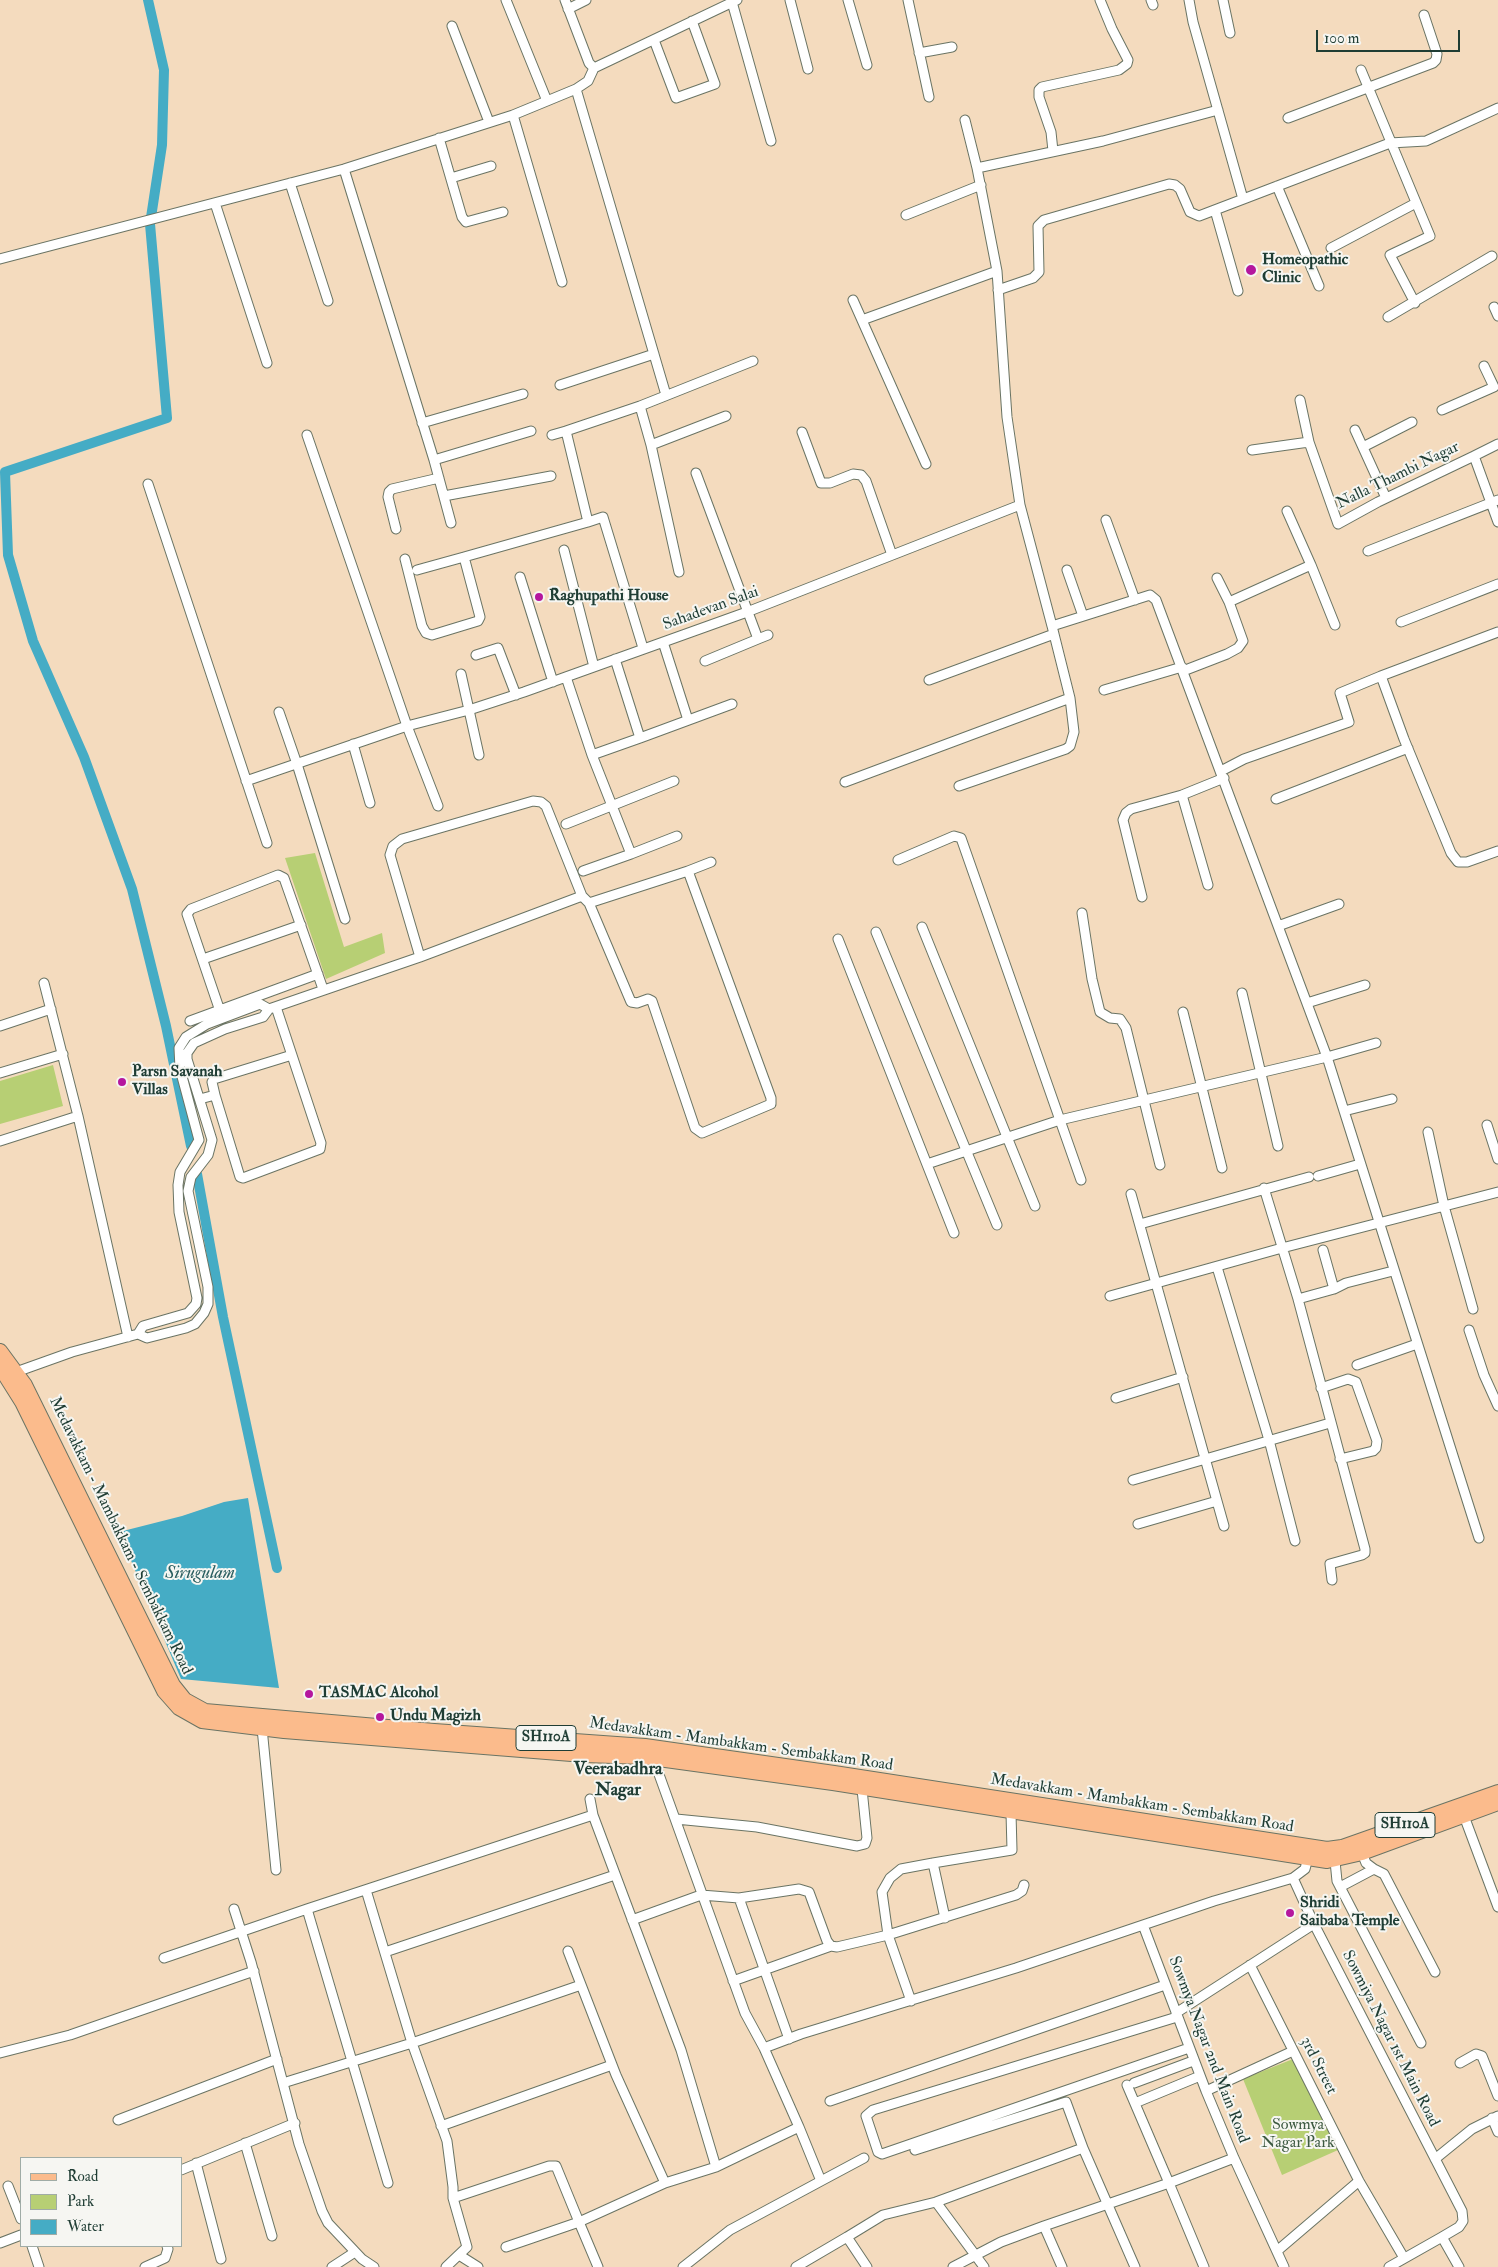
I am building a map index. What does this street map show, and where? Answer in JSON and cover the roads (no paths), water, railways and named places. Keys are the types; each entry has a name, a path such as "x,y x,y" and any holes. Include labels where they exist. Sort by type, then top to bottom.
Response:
{"main road":[{"name":"Medavakkam - Mambakkam - Sembakkam Road","path":"0,1350 25,1386 173,1685 185,1700 205,1711 434,1731 652,1753 834,1778 1309,1854 1335,1861 1464,1816 1496,1798"},
{"name":"Medavakkam - Mambakkam - Sembakkam Road","path":"0,1367 22,1402 164,1691 179,1708 202,1721 262,1728 584,1755 652,1753"},
{"name":"Medavakkam - Mambakkam - Sembakkam Road","path":"834,1778 862,1789 1011,1813 1309,1854 1342,1847 1496,1798"}],"street":[{"path":"506,0 547,101"},
{"path":"586,0 567,4 589,63 594,68"},
{"path":"790,0 808,69"},
{"path":"848,0 867,65"},
{"path":"908,0 929,97"},
{"path":"1053,151 1051,132 1039,97 1039,90 1042,87 1119,70 1127,64 1128,60 1100,0"},
{"path":"1189,0 1193,22 1243,199"},
{"path":"1224,0 1230,33"},
{"path":"0,259 344,169 513,115 576,90 588,81 594,68 734,1 771,141"},
{"path":"1288,118 1436,60 1437,54 1424,15"},
{"path":"654,40 676,98 715,84 692,21"},
{"path":"452,26 489,122"},
{"path":"920,53 952,47"},
{"path":"1362,70 1390,143 1430,236 1390,255 1415,303"},
{"path":"576,90 666,395"},
{"path":"998,290 1033,278 1039,272 1038,226 1044,220 1169,184 1175,184 1180,189 1190,212 1194,216 1199,216 1390,143 1426,141 1498,108"},
{"path":"977,168 1103,141 1218,110"},
{"path":"513,115 562,282"},
{"path":"959,786 1066,749 1070,746 1074,732 1070,698 1020,505 1007,417 997,271 981,185 965,120"},
{"path":"439,138 466,222 503,212"},
{"path":"451,178 491,166"},
{"path":"344,169 434,460 451,523"},
{"path":"290,183 328,301"},
{"path":"906,215 981,185"},
{"path":"1277,186 1319,286"},
{"path":"215,203 267,363"},
{"path":"1331,248 1416,203"},
{"path":"1215,210 1238,292"},
{"path":"1388,317 1415,303 1492,256"},
{"path":"862,320 997,271"},
{"path":"853,300 926,464"},
{"path":"1494,307 1498,316"},
{"path":"560,385 654,354"},
{"path":"552,435 640,406 753,361"},
{"path":"1442,410 1497,389 1484,366"},
{"path":"422,423 522,394"},
{"path":"1252,450 1309,442 1300,400"},
{"path":"640,406 651,445 679,572"},
{"path":"651,445 726,416"},
{"path":"1363,447 1412,422"},
{"path":"1354,430 1386,498"},
{"path":"434,460 531,431"},
{"path":"566,431 588,522"},
{"path":"802,432 821,483 830,483 853,474 860,475 866,481 892,555"},
{"path":"307,435 407,726 438,806"},
{"name":"Nalla Thambi Nagar","path":"1309,442 1338,524 1386,498 1474,456 1495,501 1498,522"},
{"path":"1474,456 1498,444"},
{"path":"696,473 758,638"},
{"path":"444,496 551,476"},
{"path":"396,530 388,497 389,492 392,489 439,478"},
{"path":"148,484 268,843"},
{"path":"1368,551 1495,501"},
{"name":"Sahadevan Salai","path":"246,781 407,726 468,710 553,682 747,612 1020,505"},
{"path":"1287,511 1336,625"},
{"path":"417,570 603,517 643,648"},
{"path":"1106,520 1135,600"},
{"path":"564,550 594,667"},
{"path":"405,559 422,626 426,633 432,635 480,619 464,557"},
{"path":"1229,602 1311,565"},
{"path":"1067,570 1083,616"},
{"path":"520,577 553,682"},
{"path":"1104,690 1183,669 1227,654 1238,648 1243,640 1229,602 1217,578"},
{"path":"1400,622 1498,584"},
{"path":"929,680 1083,616 1150,595 1156,600 1327,1057 1479,1538"},
{"path":"1142,897 1123,820 1126,813 1131,809 1182,796 1222,774 1244,759 1349,722 1340,693 1498,632"},
{"path":"705,661 768,634"},
{"path":"664,642 688,720"},
{"path":"476,655 498,648 516,695"},
{"path":"615,659 640,738"},
{"path":"460,674 479,755"},
{"path":"1381,676 1451,853 1458,862 1477,860 1498,851"},
{"path":"566,677 592,755 631,854"},
{"path":"845,782 1070,698"},
{"path":"592,755 732,704"},
{"path":"279,712 345,919"},
{"path":"353,744 370,803"},
{"path":"1276,800 1408,748"},
{"path":"566,824 612,808 674,781"},
{"path":"1182,796 1208,885"},
{"path":"420,957 390,855 393,846 402,839 533,801 541,802 546,806 582,896 589,903 631,1002 637,1003 648,999 652,1001 695,1128 702,1133 767,1107 771,1104 771,1098 688,870"},
{"path":"583,871 677,836"},
{"path":"898,860 954,836 961,838 1081,1180"},
{"path":"589,903 711,862"},
{"path":"220,1011 187,914 191,909 278,875 284,878 323,989"},
{"path":"16,1372 72,1352 138,1334 147,1338 193,1325 200,1320 208,1304 207,1283 188,1191 191,1177 208,1155 212,1140 200,1099 184,1064 187,1053 194,1043 263,1017 273,1008 323,989 420,957 582,896"},
{"path":"1278,926 1339,904"},
{"path":"1082,914 1092,979 1100,1012 1105,1016 1120,1018 1124,1022 1160,1165"},
{"path":"203,959 301,925"},
{"path":"922,926 1035,1206"},
{"path":"876,932 997,1225"},
{"path":"838,939 954,1233"},
{"path":"190,1021 318,974"},
{"path":"44,983 78,1116 128,1337"},
{"path":"1307,1003 1365,985"},
{"path":"1242,993 1278,1146"},
{"path":"138,1334 143,1326 187,1314 196,1304 195,1285 180,1212 178,1191 180,1172 199,1140 179,1048 186,1037 199,1028 260,1004 273,1008"},
{"path":"273,1008 292,1055 321,1143 320,1149 315,1153 243,1178 240,1177 212,1082 292,1055"},
{"path":"0,1026 51,1009"},
{"path":"1183,1012 1222,1168"},
{"path":"233,1014 238,1025"},
{"path":"186,1037 194,1043"},
{"path":"927,1164 1060,1120 1327,1057 1376,1043"},
{"path":"0,1073 63,1054"},
{"path":"200,1099 215,1095"},
{"path":"1344,1111 1392,1099"},
{"path":"0,1141 78,1116"},
{"path":"1487,1125 1498,1158"},
{"path":"1428,1132 1444,1206 1472,1309"},
{"path":"199,1140 212,1140"},
{"path":"1140,1224 1264,1188 1360,1164"},
{"path":"1264,1188 1298,1300 1365,1553 1330,1564 1332,1580"},
{"path":"178,1191 188,1191"},
{"path":"1110,1296 1282,1248 1498,1192"},
{"path":"1131,1194 1158,1283 1224,1526"},
{"path":"1323,1250 1334,1289"},
{"path":"1217,1266 1269,1440 1295,1541"},
{"path":"1298,1300 1334,1289 1346,1283 1394,1271"},
{"path":"195,1285 207,1283"},
{"path":"187,1314 193,1325"},
{"path":"1469,1330 1484,1375 1498,1406"},
{"path":"1357,1365 1417,1344"},
{"path":"1116,1398 1183,1377"},
{"path":"1321,1388 1348,1379 1356,1382 1377,1441 1376,1448 1372,1451 1340,1459"},
{"path":"1133,1480 1330,1423"},
{"path":"1138,1524 1217,1501"},
{"path":"262,1728 276,1870"},
{"path":"652,1753 701,1895 745,2013 764,2048 821,2181"},
{"path":"676,1819 757,1827 857,1846 866,1844 867,1838 862,1789"},
{"path":"590,1799 593,1815 681,2050 716,2167"},
{"path":"911,2001 888,1935 882,1892 890,1878 901,1869 1012,1850 1011,1813"},
{"path":"164,1958 593,1815"},
{"path":"1464,1816 1498,1907"},
{"path":"1362,1853 1366,1862 1384,1874 1435,1972"},
{"path":"764,2048 1214,1901 1293,1878 1305,1869 1309,1854"},
{"path":"1335,1861 1337,1881 1422,2043"},
{"path":"932,1863 945,1918"},
{"path":"1340,1887 1374,1869"},
{"path":"385,1952 615,1875"},
{"name":"Sowmiya Nagar 1st Main Road","path":"1293,1878 1314,1924 1462,2211 1463,2221 1458,2227 1442,2237"},
{"path":"733,1981 831,1946 837,1947 888,1935 1016,1895 1022,1891 1024,1885"},
{"path":"632,1920 701,1895 739,1898 799,1889 807,1890 831,1946"},
{"path":"366,1890 412,2043 447,2141 453,2187 452,2198 466,2247 446,2267"},
{"path":"739,1898 789,2039"},
{"path":"234,1909 254,1971 294,2123 322,2211 328,2223 355,2252 374,2267"},
{"path":"307,1909 388,2183"},
{"path":"1189,2048 882,2154 878,2152 866,2116 868,2112 873,2110 1176,2015 1314,1924"},
{"name":"Sowmya Nagar 2nd Main Road","path":"1143,1925 1206,2091 1282,2266"},
{"path":"568,1951 612,2064 665,2184"},
{"name":"3rd Street","path":"1250,1965 1359,2181 1404,2258"},
{"path":"0,2053 70,2035 254,1971"},
{"path":"283,2083 412,2043 580,1985"},
{"path":"830,2101 1165,1985"},
{"path":"1206,2091 1293,2051"},
{"path":"1460,2063 1476,2054 1482,2056 1498,2096"},
{"path":"118,2120 277,2059"},
{"path":"1194,2061 1131,2084 1135,2103 1204,2267"},
{"path":"441,2126 612,2064"},
{"path":"1135,2103 1200,2076"},
{"path":"915,2150 1066,2102 1083,2148 1135,2267"},
{"path":"1435,2159 1456,2141 1495,2117 1498,2132"},
{"path":"182,2170 294,2123"},
{"path":"506,2247 579,2222 665,2184 716,2167 798,2126"},
{"path":"245,2143 272,2236"},
{"path":"796,2267 883,2215 936,2202 1083,2148"},
{"path":"683,2267 730,2230 864,2158"},
{"path":"954,2267 974,2255 1044,2226 1169,2183 1234,2158"},
{"path":"196,2163 221,2259"},
{"path":"452,2198 549,2166 556,2166 598,2267"},
{"path":"1277,2251 1359,2181"},
{"path":"8,2186 20,2216"},
{"path":"936,2202 984,2267"},
{"path":"1044,2226 1062,2267"},
{"path":"0,2243 20,2235"},
{"path":"1389,2267 1442,2237 1459,2267"},
{"path":"847,2238 867,2267"},
{"path":"32,2247 39,2267"},
{"path":"145,2267 165,2258 167,2247"},
{"path":"332,2267 355,2252"},
{"path":"458,2255 478,2267"}],"water":[{"name":"Sirugulam","path":"248,1498 279,1688 181,1679 119,1532 182,1516 224,1502"}],"waterway":[{"path":"148,0 164,70 162,145 150,224 167,418 5,472 8,555 33,641 84,757 132,889 166,1026 191,1146"},
{"path":"197,1174 223,1317 277,1568"}],"place":[{"name":"Homeopathic Clinic","path":"1251,270"},
{"name":"Raghupathi House","path":"539,597"},
{"name":"Parsn Savanah Villas","path":"122,1082"},
{"name":"TASMAC Alcohol","path":"309,1694"},
{"name":"Undu Magizh","path":"380,1717"},
{"name":"Shridi Saibaba Temple","path":"1290,1913"}],"district":[{"name":"Veerabadhra Nagar","path":"618,1780"}],"park label":[{"name":"Sowmya Nagar Park","path":"1298,2135"}]}
